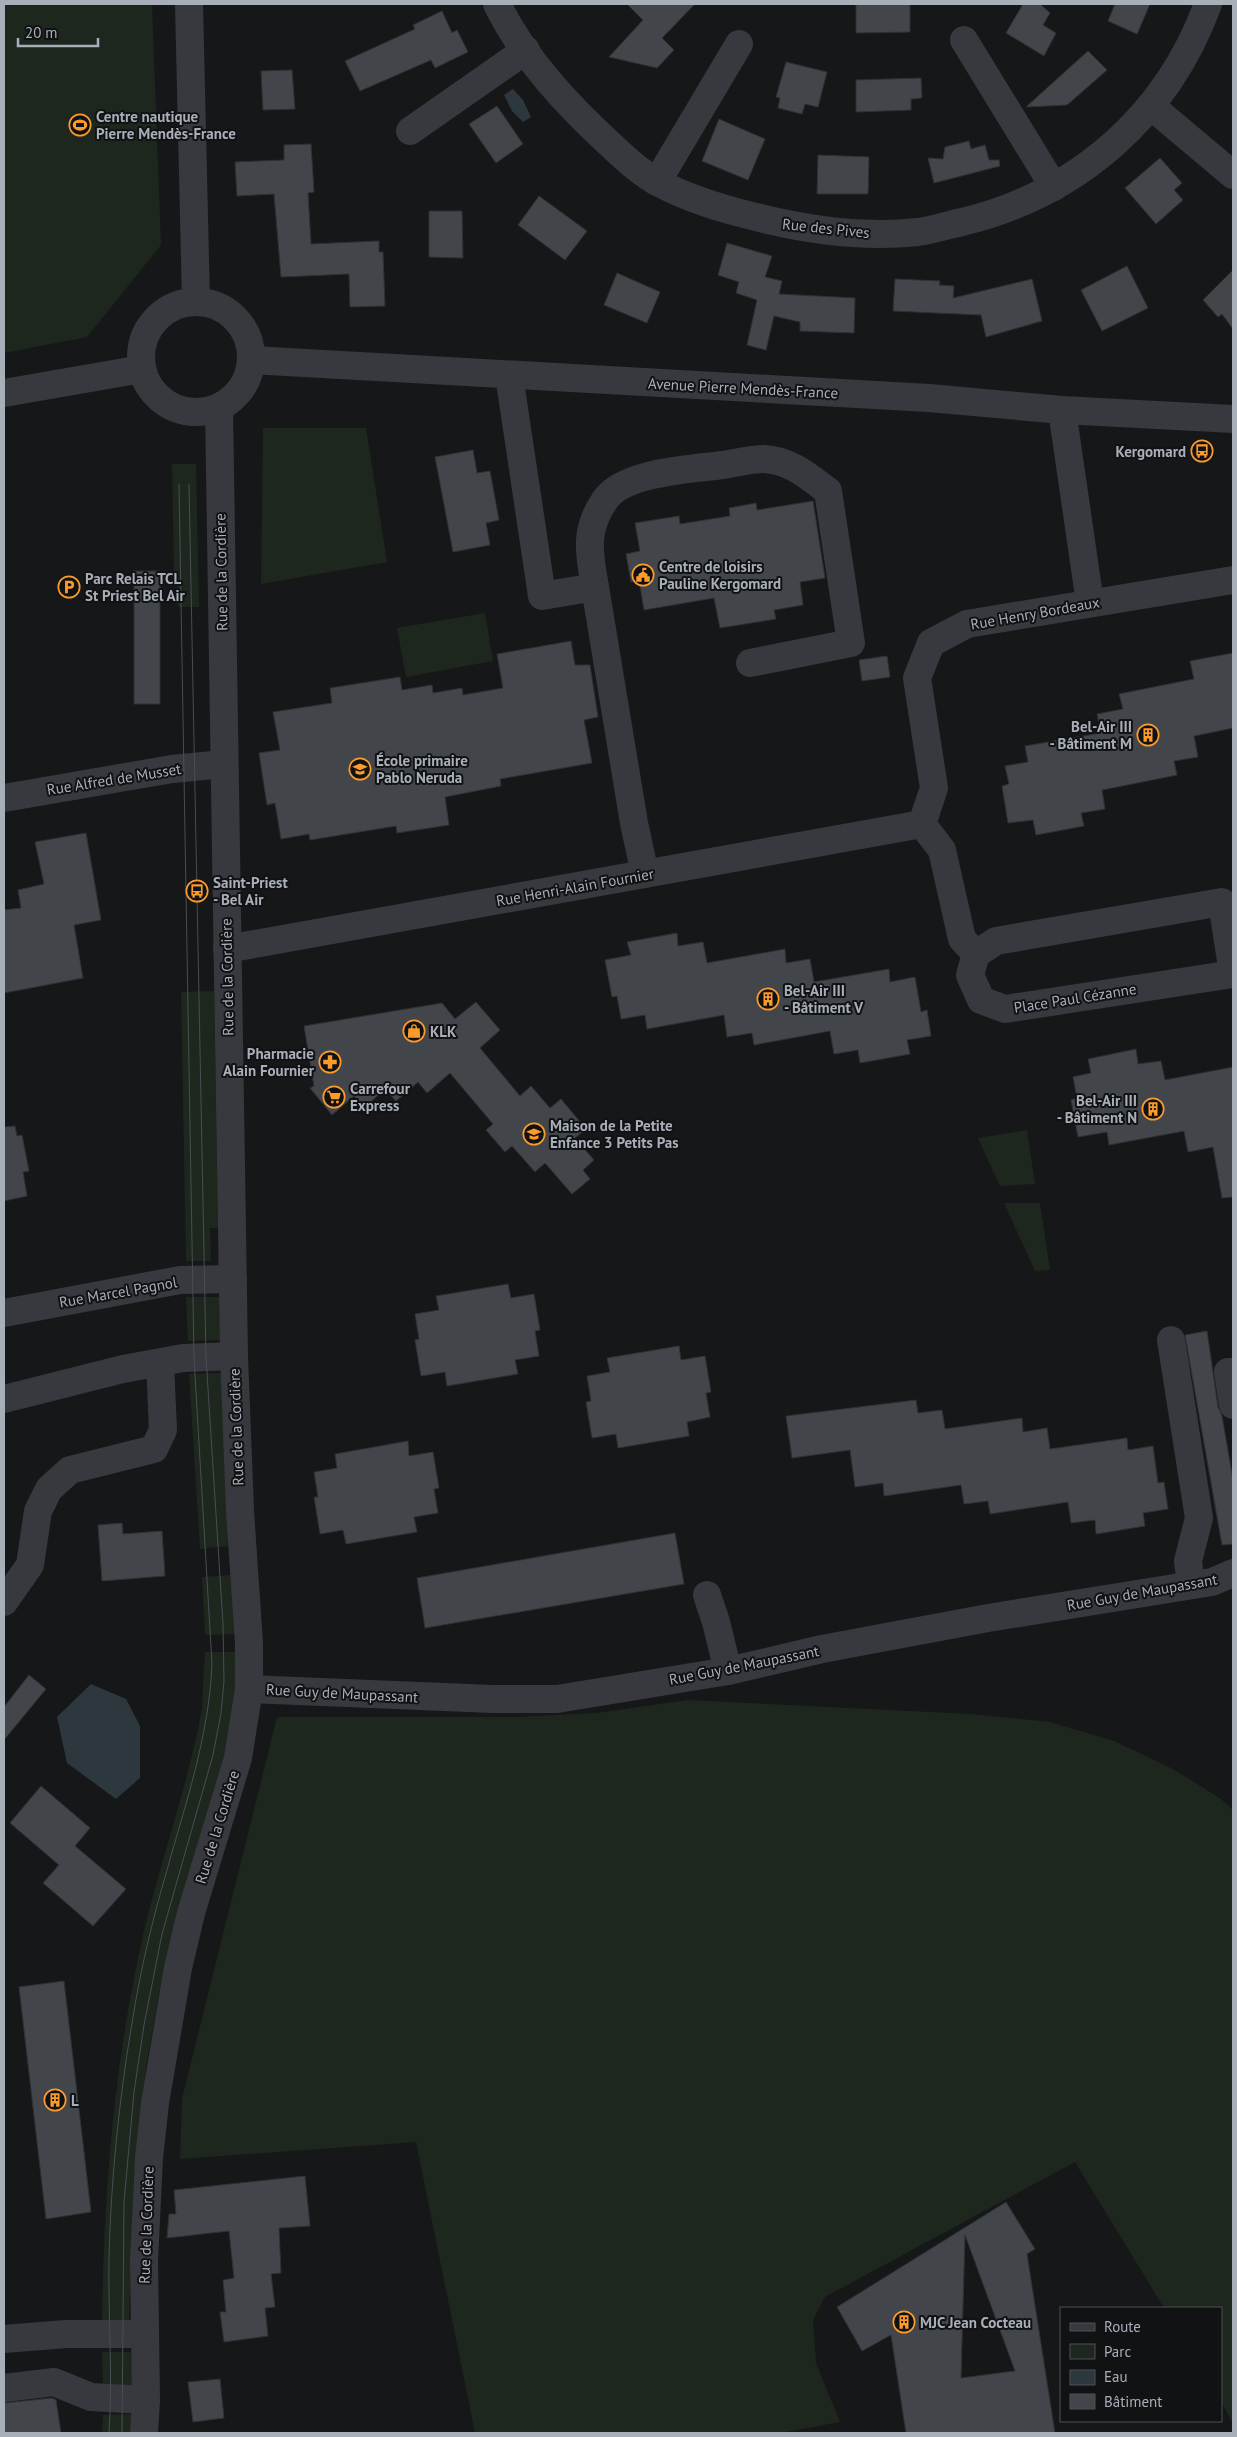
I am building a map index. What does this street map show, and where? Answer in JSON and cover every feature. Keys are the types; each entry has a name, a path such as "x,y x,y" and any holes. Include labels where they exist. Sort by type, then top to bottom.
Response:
{"street":[{"path":"189,4 196,302"},
{"name":"Rue des Pives","path":"497,4 537,66 584,120 636,167 657,182 701,203 786,225 855,234 919,232 937,228 991,214 1034,198 1054,187 1117,142 1150,106 1175,75 1200,26 1208,4"},
{"path":"964,40 1054,187"},
{"path":"657,182 739,44"},
{"path":"410,130 526,50"},
{"path":"1150,106 1233,175"},
{"path":"196,302 211,303 224,309 245,330 252,360 247,380 240,392 219,408 200,413 184,412 160,400 148,385 142,369 142,345 149,328 160,315 173,307 196,302"},
{"name":"Avenue Pierre Mendès-France","path":"252,360 919,398 1062,410 1233,420"},
{"path":"4,393 142,369"},
{"path":"509,375 542,596 595,587"},
{"name":"Rue de la Cordière","path":"144,2433 146,2400 144,2261 148,2168 162,2052 191,1913 238,1758 248,1689 249,1643 240,1511 234,1356 219,408"},
{"path":"1062,410 1090,603"},
{"path":"645,874 634,823 588,551 592,523 606,498 626,483 658,473 765,459 796,467 828,491 851,643 750,663"},
{"name":"Rue Henry Bordeaux","path":"922,824 934,788 917,678 932,643 967,624 1233,580"},
{"name":"Rue Alfred de Musset","path":"4,798 172,769 224,764"},
{"path":"922,824 942,850 962,939 976,954"},
{"name":"Rue Henri-Alain Fournier","path":"227,949 922,824"},
{"name":"Place Paul Cézanne","path":"1227,901 1233,974 1005,1009 981,1000 970,975 976,954 996,941 1227,901"},
{"name":"Rue Marcel Pagnol","path":"4,1314 180,1280 233,1279"},
{"path":"1171,1340 1200,1518 1188,1561 1191,1585"},
{"path":"4,1399 123,1369 183,1358 234,1356"},
{"path":"4,1602 30,1565 38,1511 49,1490 70,1470 154,1449 163,1430 160,1363"},
{"path":"1233,1372 1228,1372 1233,1404"},
{"name":"Rue Guy de Maupassant","path":"248,1689 493,1699 557,1698 728,1672 822,1649 1212,1582 1233,1573"},
{"path":"707,1595 716,1622 728,1672"},
{"path":"4,2339 66,2334 145,2334"},
{"path":"4,2388 54,2382 91,2397 146,2400"}],"green space":[{"name":"Centre nautique Pierre Mendès-France","path":"4,4 152,4 161,245 87,337 4,353"},
{"path":"263,428 366,428 387,562 261,584"},
{"path":"172,464 196,464 199,607 178,607 177,573 174,573"},
{"path":"485,613 493,661 406,677 397,628"},
{"path":"214,991 218,1228 210,1228 211,1261 186,1261 181,992"},
{"path":"1027,1130 1035,1184 1000,1186 978,1138"},
{"path":"1004,1203 1040,1203 1050,1270 1035,1271"},
{"path":"186,1297 219,1297 220,1340 188,1341"},
{"path":"221,1373 229,1546 200,1549 189,1374"},
{"path":"231,1575 236,1634 205,1635 202,1577"},
{"path":"205,1652 236,1652 235,1696 226,1750 179,1905 159,1994 146,2067 134,2175 129,2320 102,2320 108,2174 112,2126 125,2031 143,1935 197,1734 202,1707"},
{"path":"688,1700 971,1714 1050,1722 1114,1741 1173,1769 1221,1799 1233,1810 1233,2423 1222,2404 1222,2307 1163,2307 1075,2162 825,2297 813,2320 816,2363 840,2422 780,2433 475,2433 416,2142 180,2159 182,2099 277,1717 516,1717 597,1713"},
{"path":"102,2352 131,2352 133,2385 103,2385"},
{"path":"131,2414 130,2433 102,2433 103,2415"}],"water":[{"path":"513,89 523,100 531,117 523,122 512,111 504,95"},
{"path":"91,1684 126,1699 140,1726 140,1778 116,1799 67,1763 57,1717"}],"building":[{"path":"627,4 695,4 662,38 674,50 657,68 609,57 643,20"},
{"path":"856,4 910,4 910,32 856,33"},
{"path":"1023,4 1040,4 1050,13 1043,25 1056,33 1044,56 1006,33"},
{"path":"1115,4 1150,4 1137,34 1108,21"},
{"path":"442,11 452,33 457,30 468,52 435,68 431,60 360,91 345,61 415,29 413,25"},
{"path":"1088,51 1107,70 1067,105 1026,107"},
{"path":"786,62 827,72 818,107 805,104 802,114 778,108 780,98 776,97"},
{"path":"292,70 295,109 263,110 261,71"},
{"path":"921,78 922,98 911,99 911,110 856,112 856,80"},
{"path":"497,106 523,144 496,163 469,124"},
{"path":"719,119 765,139 748,180 702,161"},
{"path":"969,141 971,149 985,145 989,160 999,160 1000,166 934,183 928,158 943,159 945,147"},
{"path":"311,144 314,192 308,193 311,244 379,241 379,252 383,252 385,306 350,307 349,274 281,277 274,194 237,196 235,162 284,160 284,145"},
{"path":"818,155 869,157 868,194 817,194"},
{"path":"1160,158 1182,183 1174,190 1183,200 1156,224 1125,188"},
{"path":"539,196 587,231 565,260 518,225"},
{"path":"429,211 462,211 463,258 429,257"},
{"path":"727,243 772,256 765,277 782,281 779,294 855,298 854,333 800,331 800,322 774,316 766,350 747,345 757,300 736,293 739,282 718,275"},
{"path":"1127,266 1148,308 1102,331 1081,290"},
{"path":"1233,270 1233,329 1222,314 1218,317 1203,300"},
{"path":"617,273 660,292 647,323 604,305"},
{"path":"895,279 940,281 939,285 954,286 953,298 1032,279 1042,321 986,337 981,315 893,311"},
{"path":"473,450 477,473 490,471 499,520 486,523 490,545 453,552 435,457"},
{"path":"813,501 825,578 800,582 803,605 774,610 776,619 720,628 714,598 644,610 639,580 631,582 626,554 640,551 635,523 679,516 680,524 730,516 729,508 756,503 757,510"},
{"path":"134,571 160,571 160,704 134,704"},
{"path":"571,641 575,665 590,665 598,717 584,720 592,763 500,779 501,786 445,797 449,825 397,833 396,826 310,840 309,834 281,839 275,803 267,805 259,753 280,750 273,712 332,703 330,688 400,677 402,690 432,685 433,693 462,688 463,695 503,688 497,654"},
{"name":"Bel-Air III - Bâtiment M","path":"1233,653 1233,728 1194,736 1198,757 1174,761 1177,775 1102,790 1105,809 1081,813 1084,826 1036,835 1033,820 1008,823 1002,786 1009,784 1005,766 1028,762 1025,746 1101,733 1097,714 1123,709 1119,694 1194,679 1190,661"},
{"path":"887,656 890,677 862,681 859,660"},
{"path":"86,833 101,920 74,925 83,978 4,993 4,910 21,908 18,890 44,884 35,842"},
{"name":"Bel-Air III - Bâtiment V","path":"677,933 678,946 703,942 707,963 785,949 786,963 810,959 814,982 889,969 890,982 915,977 921,1012 927,1010 931,1036 907,1040 910,1054 860,1063 858,1050 834,1054 830,1031 754,1045 752,1033 727,1037 724,1015 647,1029 645,1015 621,1019 617,996 612,997 605,960 631,955 627,942"},
{"path":"476,1002 500,1030 480,1048 520,1096 531,1086 550,1108 561,1099 586,1129 575,1138 594,1160 583,1170 590,1179 572,1194 545,1163 535,1172 512,1146 505,1152 486,1130 493,1124 450,1073 427,1093 418,1082 396,1101 385,1089 364,1108 354,1096 332,1115 310,1088 314,1086 304,1026 442,1003 455,1019"},
{"name":"Bel-Air III - Bâtiment N","path":"1136,1049 1138,1064 1161,1061 1165,1080 1233,1067 1233,1197 1222,1198 1213,1147 1188,1152 1184,1131 1109,1145 1107,1132 1078,1137 1071,1100 1077,1098 1073,1077 1091,1073 1088,1059"},
{"path":"15,1126 17,1136 22,1135 29,1171 23,1172 27,1196 4,1201 4,1127"},
{"path":"508,1284 511,1298 534,1294 540,1330 535,1331 539,1356 515,1360 518,1374 447,1386 445,1372 421,1376 415,1340 419,1339 415,1314 439,1310 436,1296"},
{"path":"1207,1331 1218,1407 1222,1416 1233,1480 1233,1544 1222,1545 1185,1335"},
{"path":"679,1346 681,1360 705,1356 711,1392 706,1393 710,1417 687,1422 689,1436 618,1448 616,1434 592,1438 586,1402 591,1401 587,1376 610,1372 607,1358"},
{"path":"916,1400 918,1413 942,1410 945,1429 1022,1418 1023,1432 1047,1428 1050,1449 1127,1438 1128,1450 1153,1446 1158,1483 1164,1482 1168,1509 1143,1513 1145,1526 1096,1534 1095,1520 1071,1523 1068,1502 990,1514 988,1501 964,1504 961,1485 884,1496 883,1483 855,1487 850,1450 792,1458 786,1416"},
{"path":"408,1441 409,1456 433,1452 439,1488 434,1489 438,1513 414,1517 417,1532 346,1544 343,1530 320,1534 314,1497 318,1497 314,1472 337,1468 335,1454"},
{"path":"122,1523 123,1534 162,1531 165,1576 102,1581 98,1525"},
{"path":"675,1533 684,1584 425,1628 417,1578"},
{"path":"29,1675 46,1689 4,1740 4,1707"},
{"path":"41,1786 90,1828 75,1846 126,1889 93,1926 43,1883 59,1865 10,1823"},
{"name":"L","path":"64,1981 91,2212 46,2219 19,1987"},
{"path":"305,2176 310,2226 279,2228 281,2273 271,2274 275,2307 265,2308 268,2336 224,2342 220,2312 226,2312 223,2280 234,2278 229,2231 167,2238 169,2214 176,2214 174,2190"},
{"name":"MJC Jean Cocteau","path":"1006,2202 1035,2249 1027,2254 1055,2433 906,2433 891,2335 862,2351 837,2307","holes":["965,2235 1015,2371 961,2378"]},
{"path":"220,2379 224,2418 193,2422 188,2382"},
{"path":"52,2398 56,2400 61,2433 4,2433 4,2403"}],"tram line":[{"path":"109,2433 111,2389 110,2228 116,2140 123,2081 135,2004 147,1946 189,1794 201,1743 210,1691 212,1664 194,1358 179,484"},
{"path":"122,2433 124,2202 134,2092 144,2025 162,1934 213,1755 221,1713 224,1681 223,1624 206,1357 189,484"}],"place":[{"name":"Centre nautique Pierre Mendès-France","path":"80,125"},
{"name":"Kergomard","path":"1202,451"},
{"name":"Centre de loisirs Pauline Kergomard","path":"643,575"},
{"name":"Parc Relais TCL St Priest Bel Air","path":"69,587"},
{"name":"Bel-Air III - Bâtiment M","path":"1148,735"},
{"name":"École primaire Pablo Neruda","path":"360,769"},
{"name":"Saint-Priest - Bel Air","path":"197,891"},
{"name":"Bel-Air III - Bâtiment V","path":"768,999"},
{"name":"KLK","path":"414,1031"},
{"name":"Pharmacie Alain Fournier","path":"330,1062"},
{"name":"Carrefour Express","path":"334,1097"},
{"name":"Bel-Air III - Bâtiment N","path":"1153,1109"},
{"name":"Maison de la Petite Enfance 3 Petits Pas","path":"534,1134"},
{"name":"L","path":"55,2100"},
{"name":"MJC Jean Cocteau","path":"904,2322"}]}
